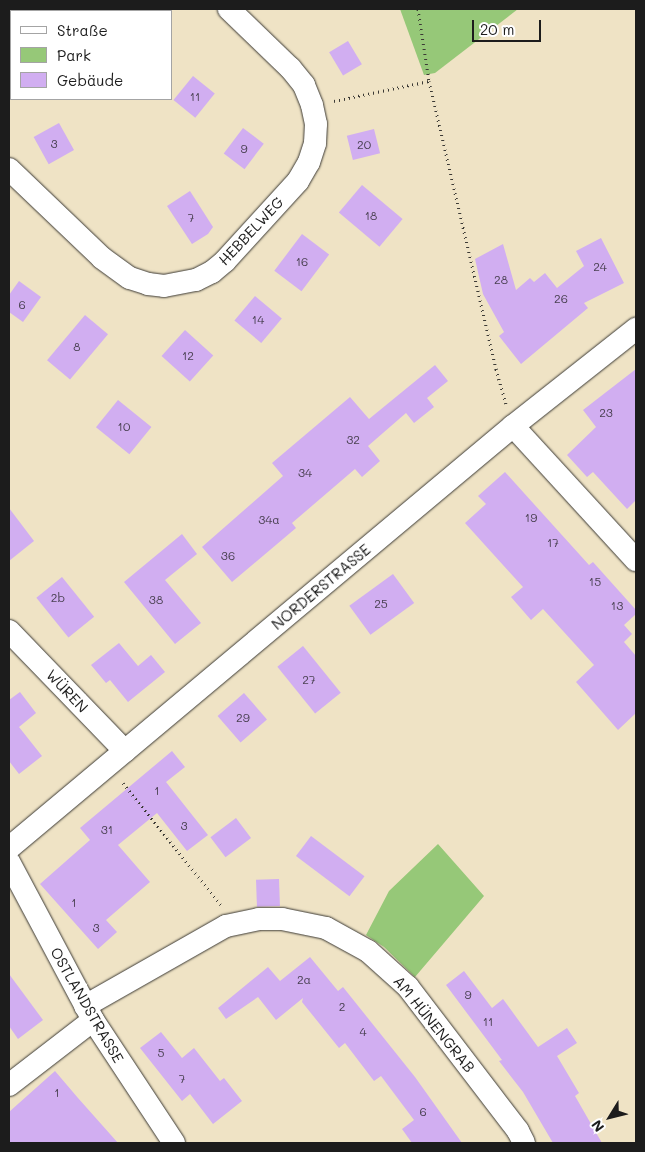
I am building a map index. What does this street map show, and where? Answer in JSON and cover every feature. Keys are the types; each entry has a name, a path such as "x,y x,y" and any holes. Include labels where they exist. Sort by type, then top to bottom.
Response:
{"street":[{"name":"HEBBELWEG","path":"9,169 115,269 130,278 148,284 180,285 212,272 225,261 298,181 309,162 315,143 316,124 312,105 304,85 290,68 229,9"},
{"name":"NORDERSTRASSE","path":"9,848 513,426 636,329"},
{"path":"513,426 636,560"},
{"name":"WÜREN","path":"9,631 117,758"},
{"name":"OSTLANDSTRASSE","path":"9,862 89,1013 174,1143"},
{"name":"AM HÜNENGRAB","path":"9,1085 89,1013 212,932 235,922 282,919 326,928 368,951 408,987 518,1131 524,1143"}],"path":[{"path":"418,9 429,81 496,370 513,426"},
{"path":"312,105 429,81"},
{"path":"117,758 235,922"}],"green space":[{"path":"400,9 518,9 435,73 424,75"},
{"path":"438,844 484,896 415,977 384,947 366,935 389,891"}],"building":[{"path":"348,41 362,64 343,75 329,52"},
{"path":"193,76 215,94 195,118 173,100"},
{"path":"59,123 74,150 49,164 34,137"},
{"path":"243,128 264,144 245,169 224,154"},
{"path":"374,129 380,153 353,160 347,136"},
{"path":"362,185 403,219 379,247 339,213"},
{"path":"190,191 213,227 208,234 192,244 167,206"},
{"path":"302,234 329,254 301,291 274,271"},
{"path":"601,238 624,283 584,303 588,308 521,364 499,336 504,332 483,294 475,259 503,244 516,290 530,278 534,282 545,273 557,288 584,266 576,251"},
{"path":"19,281 41,297 23,322 9,312 9,295"},
{"path":"255,296 282,318 261,343 234,321"},
{"path":"85,315 108,334 70,379 47,360"},
{"path":"185,330 213,355 190,381 162,356"},
{"path":"435,365 448,381 427,398 434,407 414,423 406,413 368,446 380,461 362,477 355,469 292,523 296,528 232,582 202,547 283,476 272,463 350,397 369,419"},
{"path":"636,369 636,500 627,509 593,472 587,477 567,455 596,427 583,410"},
{"path":"118,400 151,427 129,454 96,427"},
{"path":"505,472 589,565 593,562 636,610 636,614 624,625 632,634 624,642 636,656 636,713 618,730 576,682 594,665 543,609 531,620 511,597 523,587 465,523 486,504 478,496"},
{"path":"9,508 34,541 9,561"},
{"path":"182,534 197,554 165,580 201,623 175,644 124,582"},
{"path":"393,574 414,603 370,635 349,606"},
{"path":"62,577 94,617 68,637 36,598"},
{"path":"119,643 138,666 151,655 165,672 128,702 110,680 106,683 91,665"},
{"path":"303,646 341,693 315,713 277,667"},
{"path":"20,692 36,713 19,727 42,756 19,774 9,761 9,700"},
{"path":"244,693 267,719 241,742 218,716"},
{"path":"172,751 185,767 166,782 208,835 187,851 157,813 118,845 150,882 106,920 117,932 98,949 40,884 90,840 80,828"},
{"path":"236,818 251,838 225,857 210,837"},
{"path":"311,836 365,876 349,896 296,856"},
{"path":"279,879 280,906 257,907 256,880"},
{"path":"310,957 338,991 343,987 415,1077 462,1143 412,1143 402,1129 414,1120 381,1076 374,1081 345,1043 339,1048 302,1002 303,998 276,1020 258,997 226,1019 218,1008 268,967 280,981"},
{"path":"464,971 492,1008 503,999 538,1047 567,1028 577,1043 557,1056 579,1093 575,1096 602,1143 553,1143 523,1092 499,1061 502,1060 446,985"},
{"path":"9,974 43,1020 18,1039 9,1026"},
{"path":"161,1032 182,1058 194,1048 220,1081 224,1078 242,1101 213,1124 190,1094 182,1101 140,1048"},
{"path":"55,1071 118,1143 9,1143 9,1112"}]}
